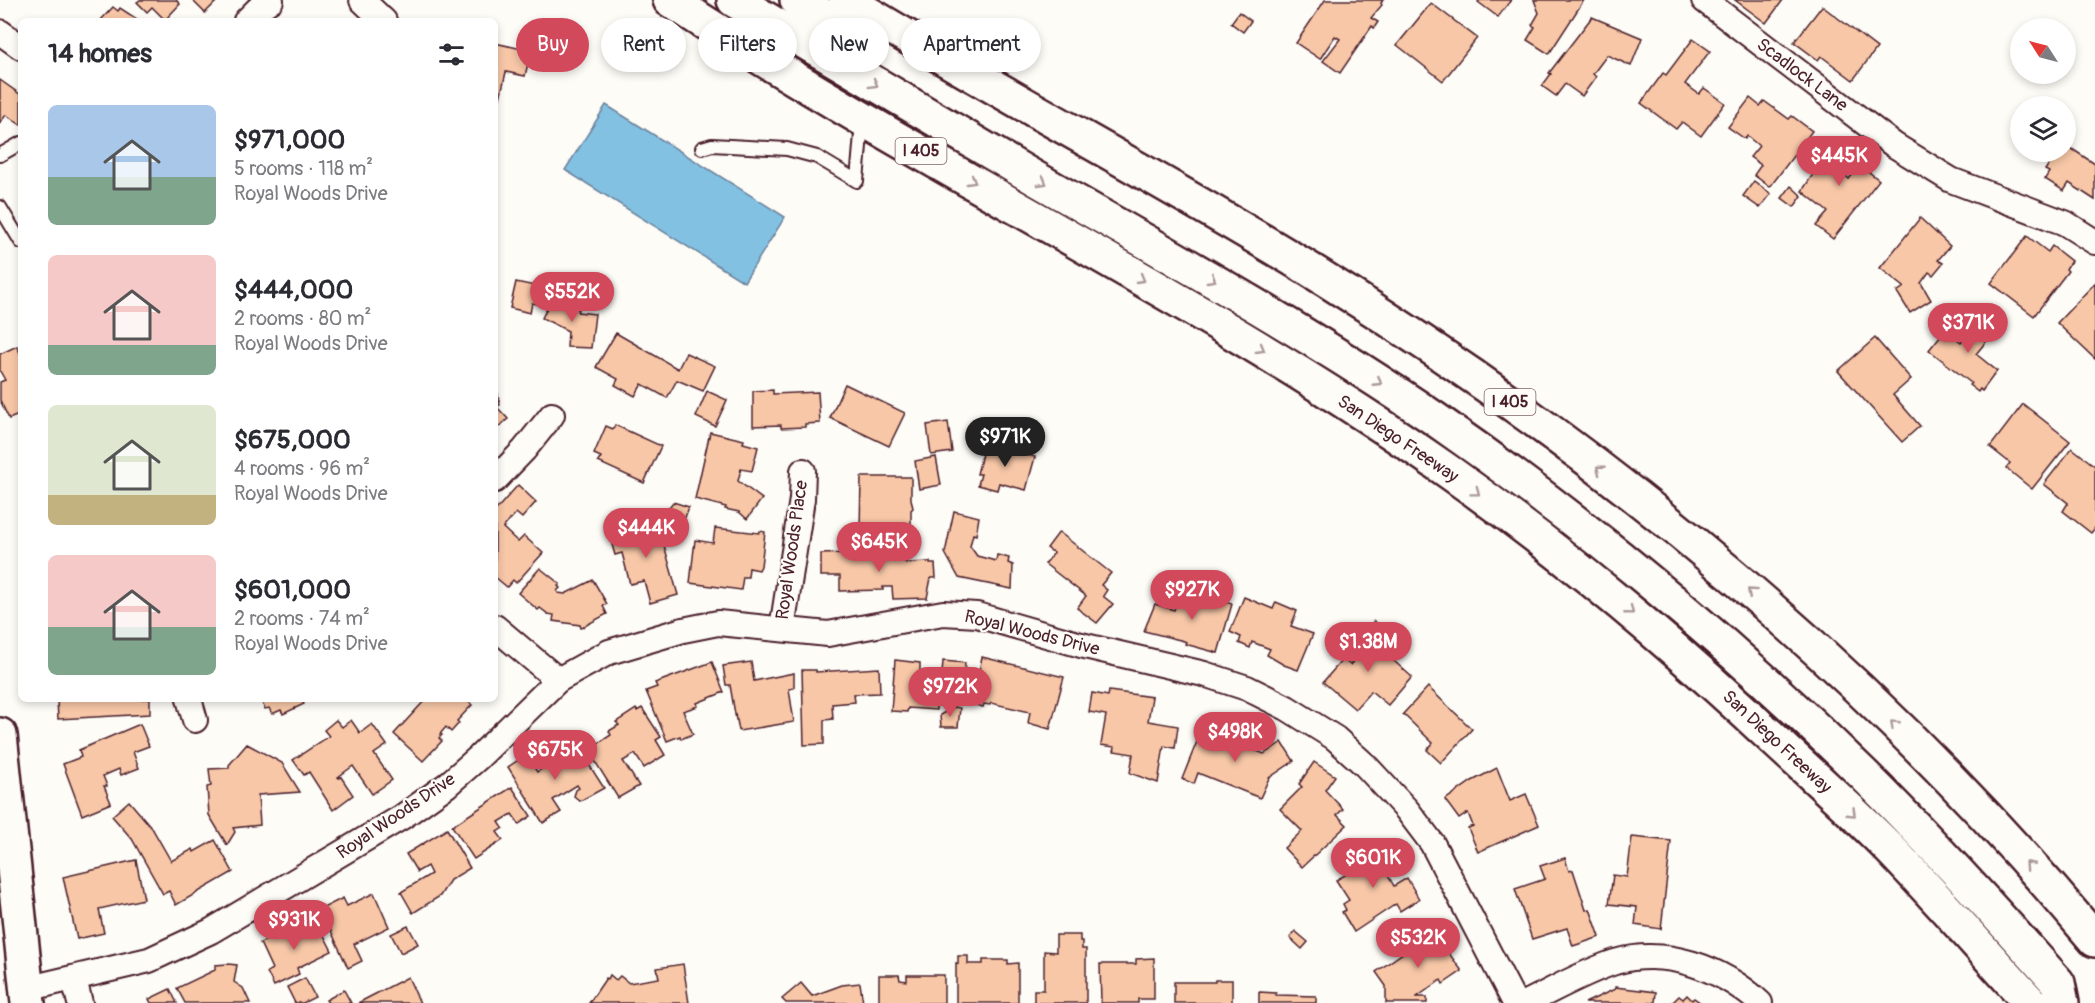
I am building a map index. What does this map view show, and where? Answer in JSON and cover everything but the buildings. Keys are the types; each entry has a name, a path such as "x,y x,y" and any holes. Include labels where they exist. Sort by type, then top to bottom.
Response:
{"main road":[{"name":"San Diego Freeway","path":"670,0 863,118 1268,353 1454,475 1568,561 1696,667 1828,789 1892,852 2031,1003"},
{"path":"734,0 866,80 1281,320 1435,419 1528,487 1637,571 1749,668 1863,774 1961,875 2058,983 2062,1003"},
{"path":"797,0 827,18 855,6"},
{"name":"I 405","path":"855,6 986,84 1316,273 1486,385 1589,460 1701,549 1829,662 1989,820 2095,940"},
{"path":"0,735 27,996"}],"street":[{"path":"249,18 272,0"},
{"path":"362,0 381,18"},
{"name":"Scadlock Lane","path":"1704,0 1904,151 1951,180 2065,223 2095,242"},
{"path":"0,32 18,45"},
{"path":"498,477 524,450 552,415"},
{"name":"Royal Woods Place","path":"782,629 802,499 803,471"},
{"name":"Royal Woods Drive","path":"27,996 74,979 149,960 211,931 402,817 447,785 558,680 609,652 683,630 718,623 828,634 943,613 976,615 1081,645 1204,674 1247,688 1287,708 1335,738 1365,765 1407,810 1432,843 1515,1003"},
{"path":"498,630 558,680"},
{"path":"1526,1003 1590,971 1617,962 1644,958 1670,959 1695,964 1718,973 1741,986 1760,1003"},
{"path":"74,979 80,1003"}],"lane":[{"path":"702,148 712,145 787,149 817,158 857,181 863,118"},
{"path":"0,155 18,145"},
{"path":"0,207 18,237"}],"water":[{"path":"606,105 785,217 744,282 565,170"}]}
